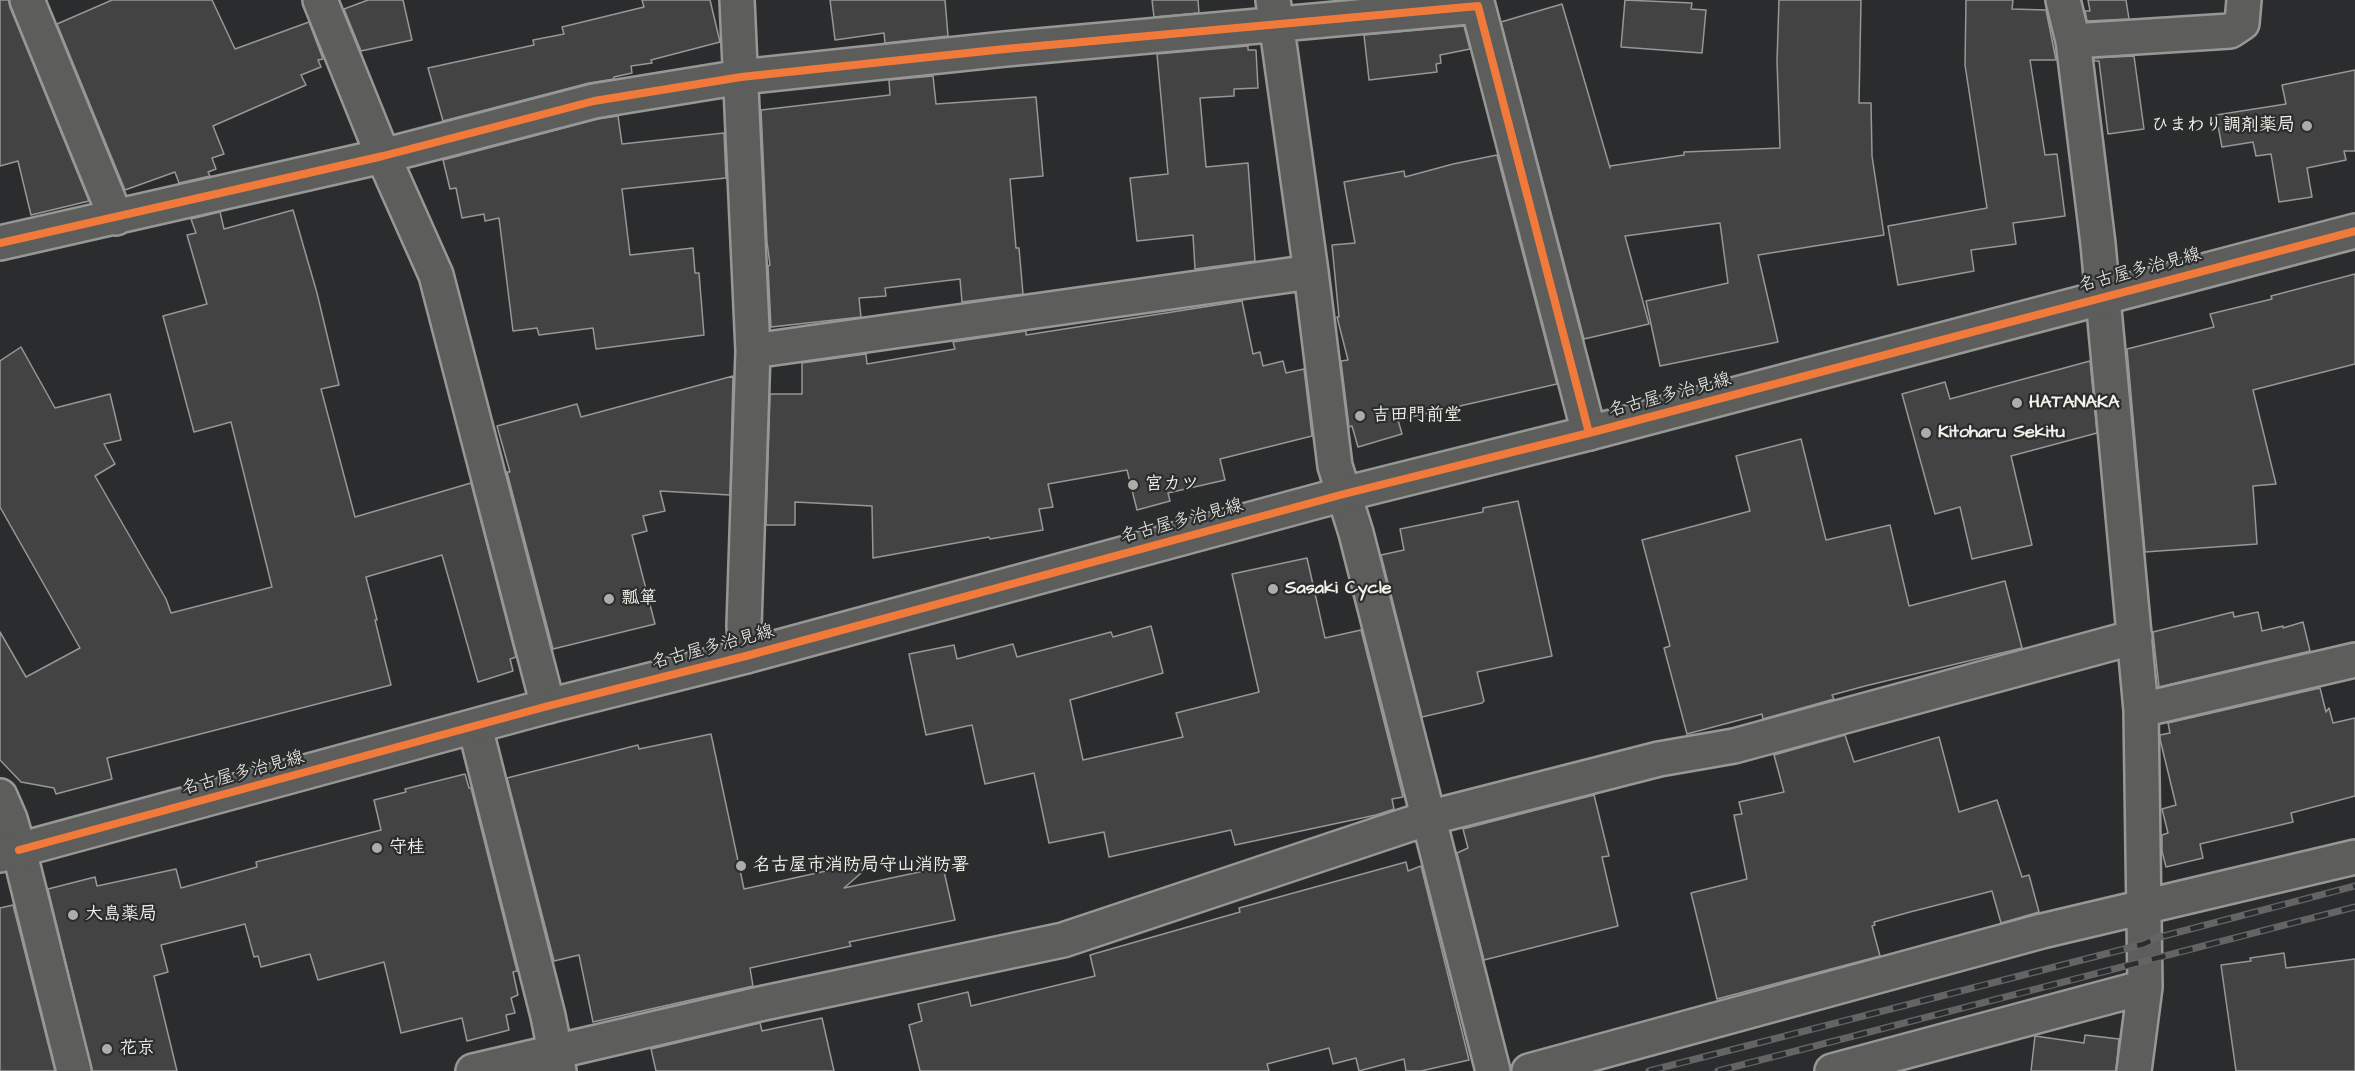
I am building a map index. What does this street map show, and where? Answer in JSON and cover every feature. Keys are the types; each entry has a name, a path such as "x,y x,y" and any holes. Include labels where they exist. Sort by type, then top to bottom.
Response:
{"street":[{"path":"27,0 116,218"},
{"path":"320,0 436,275 548,706"},
{"path":"738,0 753,351 744,626 746,656"},
{"path":"2063,0 2073,41 2104,296 2141,710 2145,987 2134,1071"},
{"path":"2073,41 2230,31 2242,23 2244,0"},
{"path":"0,243 384,156 594,101 741,77 1016,47 1274,12 1478,6 1589,433"},
{"path":"1274,12 1311,272 1335,466 1493,1071"},
{"name":"名古屋多治見線","path":"9,853 548,706 746,656 1344,494 1589,433 2355,231"},
{"path":"753,351 1311,272"},
{"path":"473,1071 556,1061 776,1000 1063,940 1428,818 1659,759 1734,746 2135,637"},
{"path":"2141,710 2355,660"},
{"path":"475,727 542,994 556,1061"},
{"path":"0,796 10,819 9,853 74,1071"},
{"path":"1528,1071 2042,931 2355,857"},
{"path":"1832,1071 2145,987"}],"building":[{"path":"0,0 9,0 89,201 31,215 18,161 0,166"},
{"path":"112,0 212,0 235,49 309,22 323,59 318,60 321,67 301,75 306,85 213,126 224,154 212,158 216,169 208,172 210,176 179,183 175,172 125,190 57,24"},
{"path":"368,0 403,0 412,40 361,51 344,9"},
{"path":"642,0 710,0 720,42 651,60 652,63 631,66 632,73 614,77 614,79 589,83 443,121 428,68 534,45 533,40 564,34 562,27 644,7"},
{"path":"830,0 945,0 948,36 885,43 884,33 835,40"},
{"path":"1152,0 1198,0 1199,13 1154,17"},
{"path":"1625,0 1692,3 1691,9 1706,10 1702,53 1621,47"},
{"path":"1779,0 1861,0 1859,103 1871,103 1872,156 1884,235 1758,255 1778,342 1660,366 1646,301 1728,283 1720,223 1625,236 1649,324 1584,339 1501,22 1562,4 1610,168 1610,166 1684,155 1684,152 1780,148 1777,61"},
{"path":"1966,0 2013,0 2012,9 2046,10 2056,60 2030,60 2045,155 2057,154 2065,216 2013,223 2016,244 1971,250 1974,271 1898,285 1888,226 1987,208 1965,65"},
{"path":"2088,0 2126,0 2129,19 2087,21 2085,11 2090,11"},
{"path":"1464,26 1470,49 1440,55 1441,63 1436,64 1437,72 1369,80 1364,35"},
{"path":"1248,46 1248,50 1256,50 1258,88 1234,89 1234,96 1200,98 1206,167 1248,163 1255,261 1195,269 1193,235 1137,241 1130,178 1168,174 1157,54"},
{"path":"2134,56 2144,129 2108,134 2099,61 2094,61 2094,58"},
{"path":"2355,70 2355,151 2344,151 2346,160 2307,168 2312,197 2279,202 2271,154 2256,156 2253,142 2222,147 2216,115 2286,104 2282,85"},
{"path":"933,76 936,104 1036,97 1043,176 1010,179 1023,294 962,302 960,279 885,288 886,296 859,298 861,317 771,327 768,266 770,265 761,110 890,95 889,80"},
{"path":"618,116 622,144 724,133 726,178 622,189 630,255 693,248 695,273 699,273 704,335 596,349 593,328 539,335 537,328 513,331 499,218 485,221 484,214 462,218 456,188 450,189 443,160 598,119"},
{"path":"1497,155 1557,384 1398,420 1402,434 1358,447 1352,426 1349,427 1341,361 1348,360 1337,317 1339,317 1332,245 1355,243 1344,182 1404,171 1405,177"},
{"path":"293,210 317,293 339,385 321,389 355,517 471,483 516,657 510,659 513,671 478,682 442,555 366,577 391,685 107,758 112,779 56,794 54,788 21,782 0,760 0,632 26,677 80,648 0,507 0,361 21,347 55,408 110,394 121,440 104,444 115,464 95,476 166,599 171,613 272,587 231,422 194,432 163,316 207,304 187,235 196,233 191,219 220,212 224,229"},
{"path":"2355,274 2355,364 2253,390 2276,484 2253,486 2257,544 2145,552 2127,349 2214,327 2210,314 2272,299 2271,296"},
{"path":"1242,301 1253,354 1260,352 1263,366 1283,361 1286,373 1304,369 1312,436 1220,459 1225,480 1168,493 1170,501 1137,510 1127,470 1048,484 1053,507 1039,509 1043,530 990,539 989,537 873,558 872,506 795,502 795,525 766,525 770,394 802,394 802,363 866,354 867,364 955,349 953,342 1026,331 1026,335"},
{"path":"2090,361 2097,433 2011,456 2032,545 1972,559 1960,507 1935,514 1902,394 1945,382 1950,399"},
{"path":"733,376 730,495 660,491 665,511 643,516 647,531 632,535 655,624 553,649 497,426 577,404 581,417"},
{"path":"1801,439 1826,540 1890,525 1909,606 2005,581 2022,648 1832,695 1834,699 1763,719 1762,714 1687,734 1664,648 1670,646 1642,540 1750,511 1736,456"},
{"path":"1518,501 1552,656 1477,672 1484,701 1482,703 1422,717 1381,555 1404,550 1400,529 1483,512 1483,508"},
{"path":"1307,558 1325,638 1361,630 1403,797 1392,799 1394,809 1376,815 1235,845 1231,830 1109,857 1104,832 1049,843 1034,773 985,784 972,725 926,735 909,654 954,645 957,659 1013,644 1017,657 1111,632 1113,637 1151,626 1163,673 1070,700 1083,760 1183,737 1176,713 1259,692 1232,574"},
{"path":"2233,612 2234,617 2258,612 2262,631 2303,622 2310,651 2159,687 2153,632"},
{"path":"2320,688 2326,712 2329,708 2333,723 2355,718 2355,796 2291,813 2293,822 2200,844 2203,858 2166,867 2162,851 2162,835 2168,833 2162,809 2176,805 2160,739 2160,735 2170,733 2168,723"},
{"path":"711,734 744,889 876,860 844,888 943,867 955,920 849,942 851,946 750,968 753,986 593,1022 579,955 554,961 507,778 638,745 639,749"},
{"path":"1845,735 1854,762 1939,737 1959,812 1997,800 2022,877 2029,875 2039,912 2001,923 1992,891 1910,912 1874,922 1875,925 1872,926 1880,956 1717,999 1691,893 1747,879 1734,815 1742,814 1739,802 1784,792 1774,755"},
{"path":"465,774 469,788 471,788 517,971 513,972 518,995 511,998 515,1013 506,1015 509,1030 467,1041 462,1018 401,1033 384,962 318,980 310,954 261,967 258,956 254,957 245,924 161,945 168,972 154,976 177,1071 92,1071 48,889 95,877 97,886 176,869 181,888 257,867 256,862 381,830 374,800 406,792 405,789"},
{"path":"1594,795 1609,856 1602,857 1618,926 1484,960 1457,853 1468,848 1463,829"},
{"path":"1406,862 1408,871 1421,866 1469,1060 1421,1071 1406,1071 1404,1059 1359,1071 1356,1058 1333,1064 1329,1048 1267,1064 1269,1071 920,1071 909,1025 922,1021 918,1004 968,992 971,1006 1095,976 1090,955 1240,912 1239,908"},
{"path":"13,905 55,1071 0,1071 0,908"},
{"path":"2284,953 2286,968 2355,959 2355,1071 2236,1071 2221,965"},
{"path":"822,1018 834,1071 656,1071 651,1049 760,1023 762,1031"},
{"path":"2085,1035 2119,1039 2116,1071 2031,1071 2035,1036 2084,1043"}],"railway":[{"path":"1649,1071 2144,944 2156,938 2355,886"},
{"path":"1718,1071 2355,907"}],"cycle path":[{"path":"0,243 383,156 594,101 741,77 1005,49 1478,6 1589,433"},
{"path":"19,850 548,706 746,656 1344,494 1589,433 2355,231"}],"place":[{"name":"ひまわり調剤薬局","path":"2307,126"},
{"name":"HATANAKA","path":"2017,403"},
{"name":"吉田門前堂","path":"1360,416"},
{"name":"Kitoharu Sekitu","path":"1926,433"},
{"name":"宮カツ","path":"1133,485"},
{"name":"Sasaki Cycle","path":"1273,589"},
{"name":"瓢箪","path":"609,599"},
{"name":"守桂","path":"377,848"},
{"name":"名古屋市消防局守山消防署","path":"741,866"},
{"name":"大島薬局","path":"73,915"},
{"name":"花京","path":"107,1049"}]}
